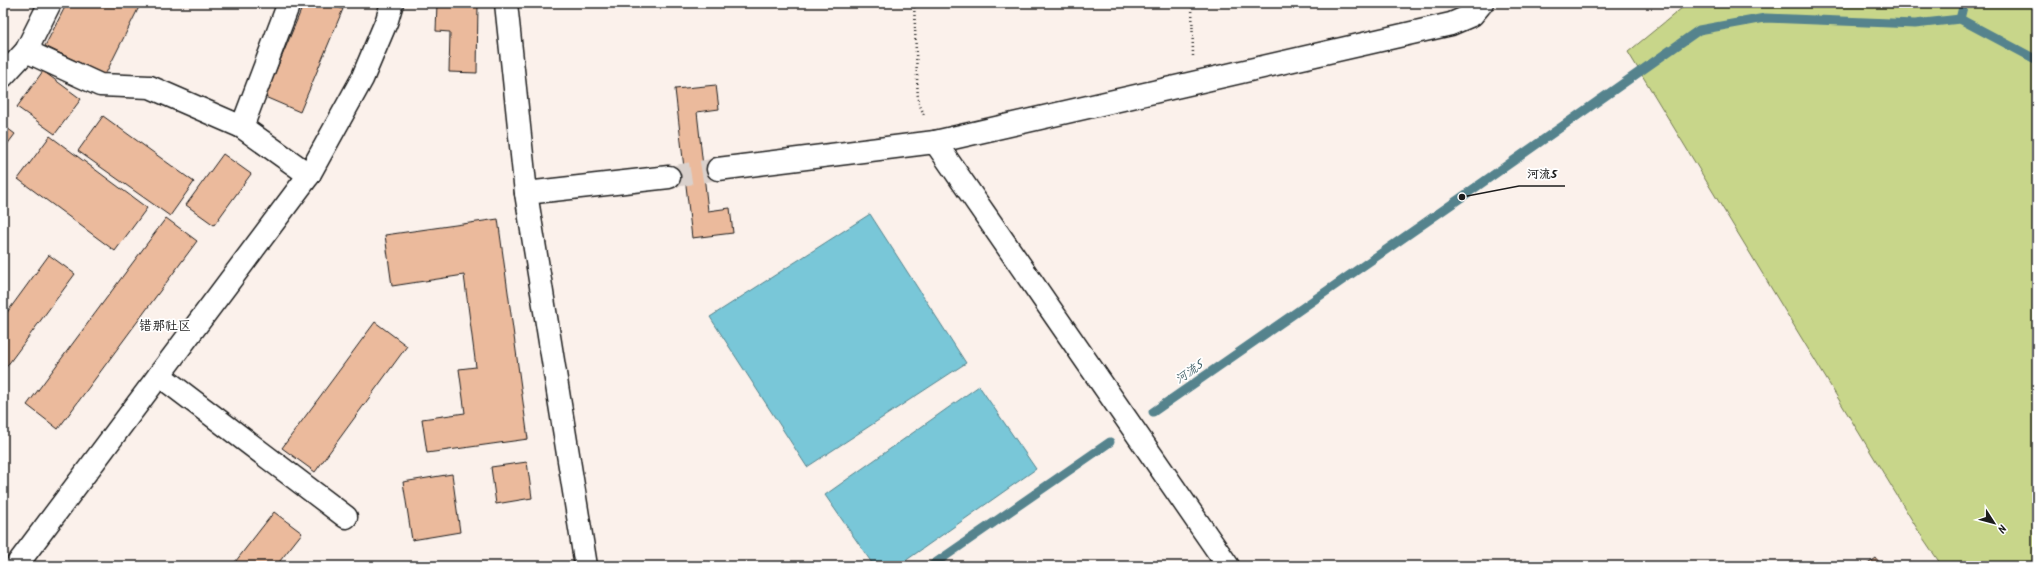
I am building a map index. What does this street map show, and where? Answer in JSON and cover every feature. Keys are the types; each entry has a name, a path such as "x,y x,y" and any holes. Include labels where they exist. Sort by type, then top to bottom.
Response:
{"street":[{"path":"3,76 26,51 50,3"},
{"path":"242,126 288,3"},
{"path":"16,566 309,175 362,79 387,20 392,3"},
{"path":"506,3 526,193 586,566"},
{"path":"718,169 935,142 1451,24 1472,15 1482,3"},
{"path":"26,51 100,86 150,87 242,126 309,175"},
{"path":"935,142 1228,566"},
{"path":"526,193 669,177"},
{"path":"159,375 346,517"}],"path":[{"path":"914,3 918,101 935,142"},
{"path":"1192,3 1193,83"},
{"path":"1123,566 1129,562"}],"green space":[{"path":"1688,3 2037,3 2037,566 1942,566 1921,535 1628,52"}],"water":[{"path":"870,214 966,363 807,467 710,317"},
{"path":"979,386 1036,469 898,566 874,566 825,495"}],"building":[{"path":"67,3 141,3 105,75 45,46"},
{"path":"304,3 327,3 343,9 300,112 265,97"},
{"path":"339,3 350,3 349,6"},
{"path":"437,3 478,3 477,73 449,72 450,32 436,31"},
{"path":"43,71 81,99 55,134 17,107"},
{"path":"716,85 719,109 697,112 708,211 730,208 733,233 692,238 675,89"},
{"path":"103,116 194,182 170,216 78,151"},
{"path":"3,125 15,134 3,150"},
{"path":"50,136 147,208 115,251 18,179"},
{"path":"223,154 251,174 214,225 186,205"},
{"path":"166,218 197,241 58,429 27,405"},
{"path":"498,219 528,439 427,453 422,419 465,413 459,369 476,367 464,275 392,286 385,235"},
{"path":"49,255 75,274 4,370 3,318"},
{"path":"375,322 407,346 315,472 282,448"},
{"path":"527,462 532,498 496,504 491,467"},
{"path":"452,474 460,532 412,540 403,482"},
{"path":"274,512 302,533 276,566 232,566"},
{"path":"1876,558 1882,566 1865,566"}],"waterway":[{"path":"1960,19 1964,3"},
{"name":"河流5","path":"1153,412 1699,30 1765,18 1915,24 1960,19 2037,60"},
{"name":"河流5","path":"931,566 1110,442"}],"tunnel":[{"path":"669,177 718,169"}],"place":[{"name":"河流5","path":"1462,197"}],"district":[{"name":"错那社区","path":"165,325"}]}
